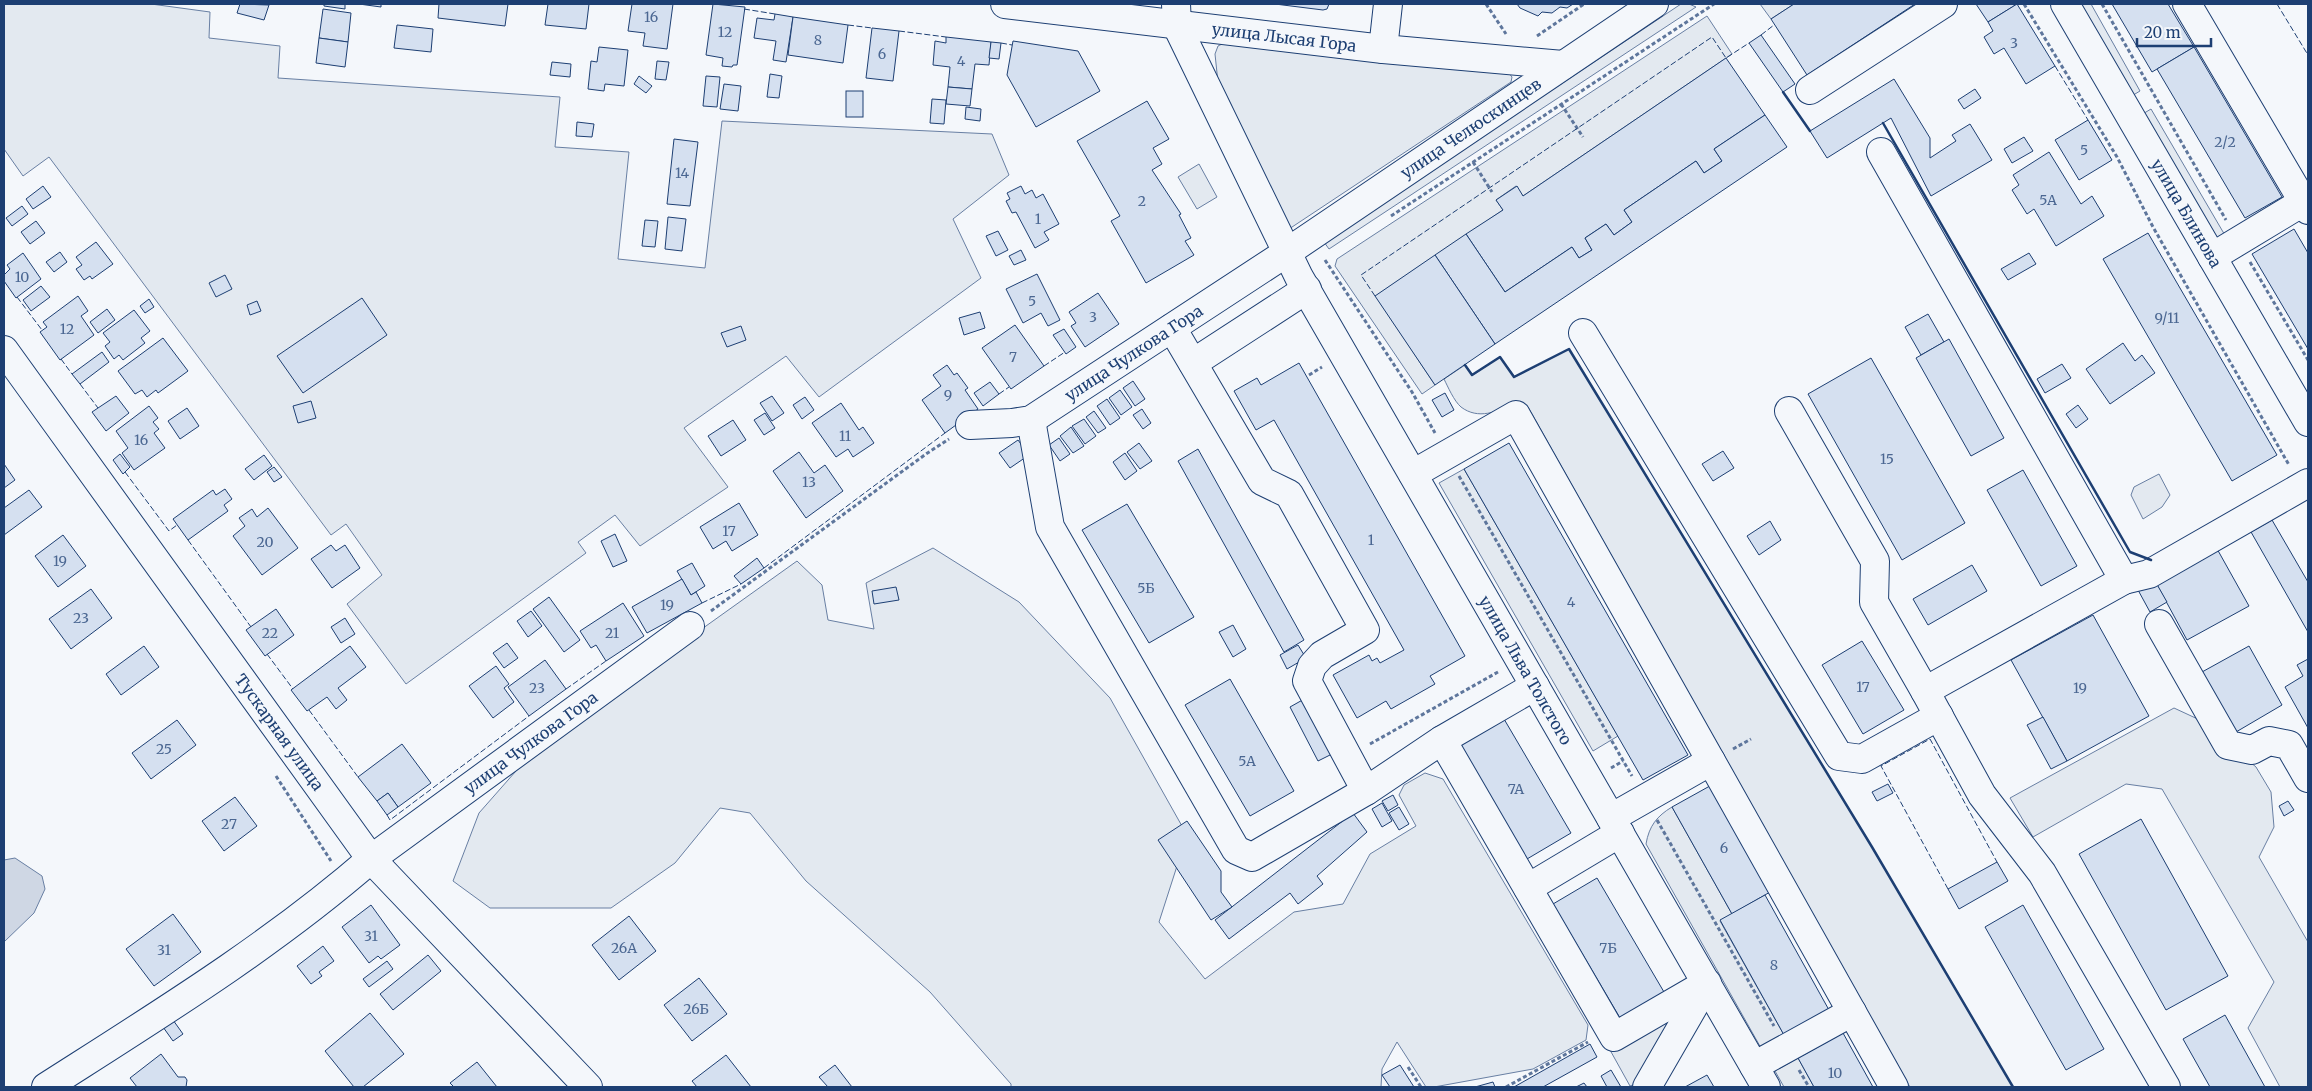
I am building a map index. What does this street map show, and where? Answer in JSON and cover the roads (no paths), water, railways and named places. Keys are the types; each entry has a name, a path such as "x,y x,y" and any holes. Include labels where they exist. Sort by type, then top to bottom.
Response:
{"street":[{"name":"улица Лысая Гора","path":"1005,4 1176,15 1383,49 1563,65"},
{"path":"1383,49 1388,4"},
{"name":"улица Челюскинцев","path":"1286,253 1654,4"},
{"path":"1810,90 1943,4"},
{"name":"улица Блинова","path":"2065,4 2308,422"},
{"path":"2187,4 2307,204 2212,257"},
{"name":"улица Льва Толстого","path":"1176,15 1286,253 1760,1076"},
{"path":"1881,152 2124,580"},
{"name":"улица Чулкова Гора","path":"970,426 1032,420 1286,253"},
{"path":"1193,362 1303,283"},
{"path":"1172,328 1262,481 1289,494 1365,630 1322,655 1312,666 1307,681 1366,791"},
{"path":"1583,333 1839,756 1862,759 1939,716"},
{"name":"Тускарная улица","path":"4,350 371,859 588,1087"},
{"path":"1789,412 1874,561 1874,602 1982,795 2042,873 2166,1087"},
{"path":"1413,474 1516,415 1894,1087"},
{"path":"1032,420 1050,527 1236,850 1252,856 1366,791 1442,740 1535,686"},
{"path":"1925,691 2124,580 2149,574 2305,485"},
{"path":"2159,624 2228,745 2252,750 2270,741 2289,745 2308,778"},
{"name":"улица Чулкова Гора","path":"46,1087 198,990 345,882 371,859 690,626"},
{"path":"1442,740 1614,1037 1707,983"},
{"path":"1528,888 1616,826 1645,799 1711,761"},
{"path":"1647,1087 1707,983"},
{"path":"1760,1076 1787,1048 1852,1012"}]}
